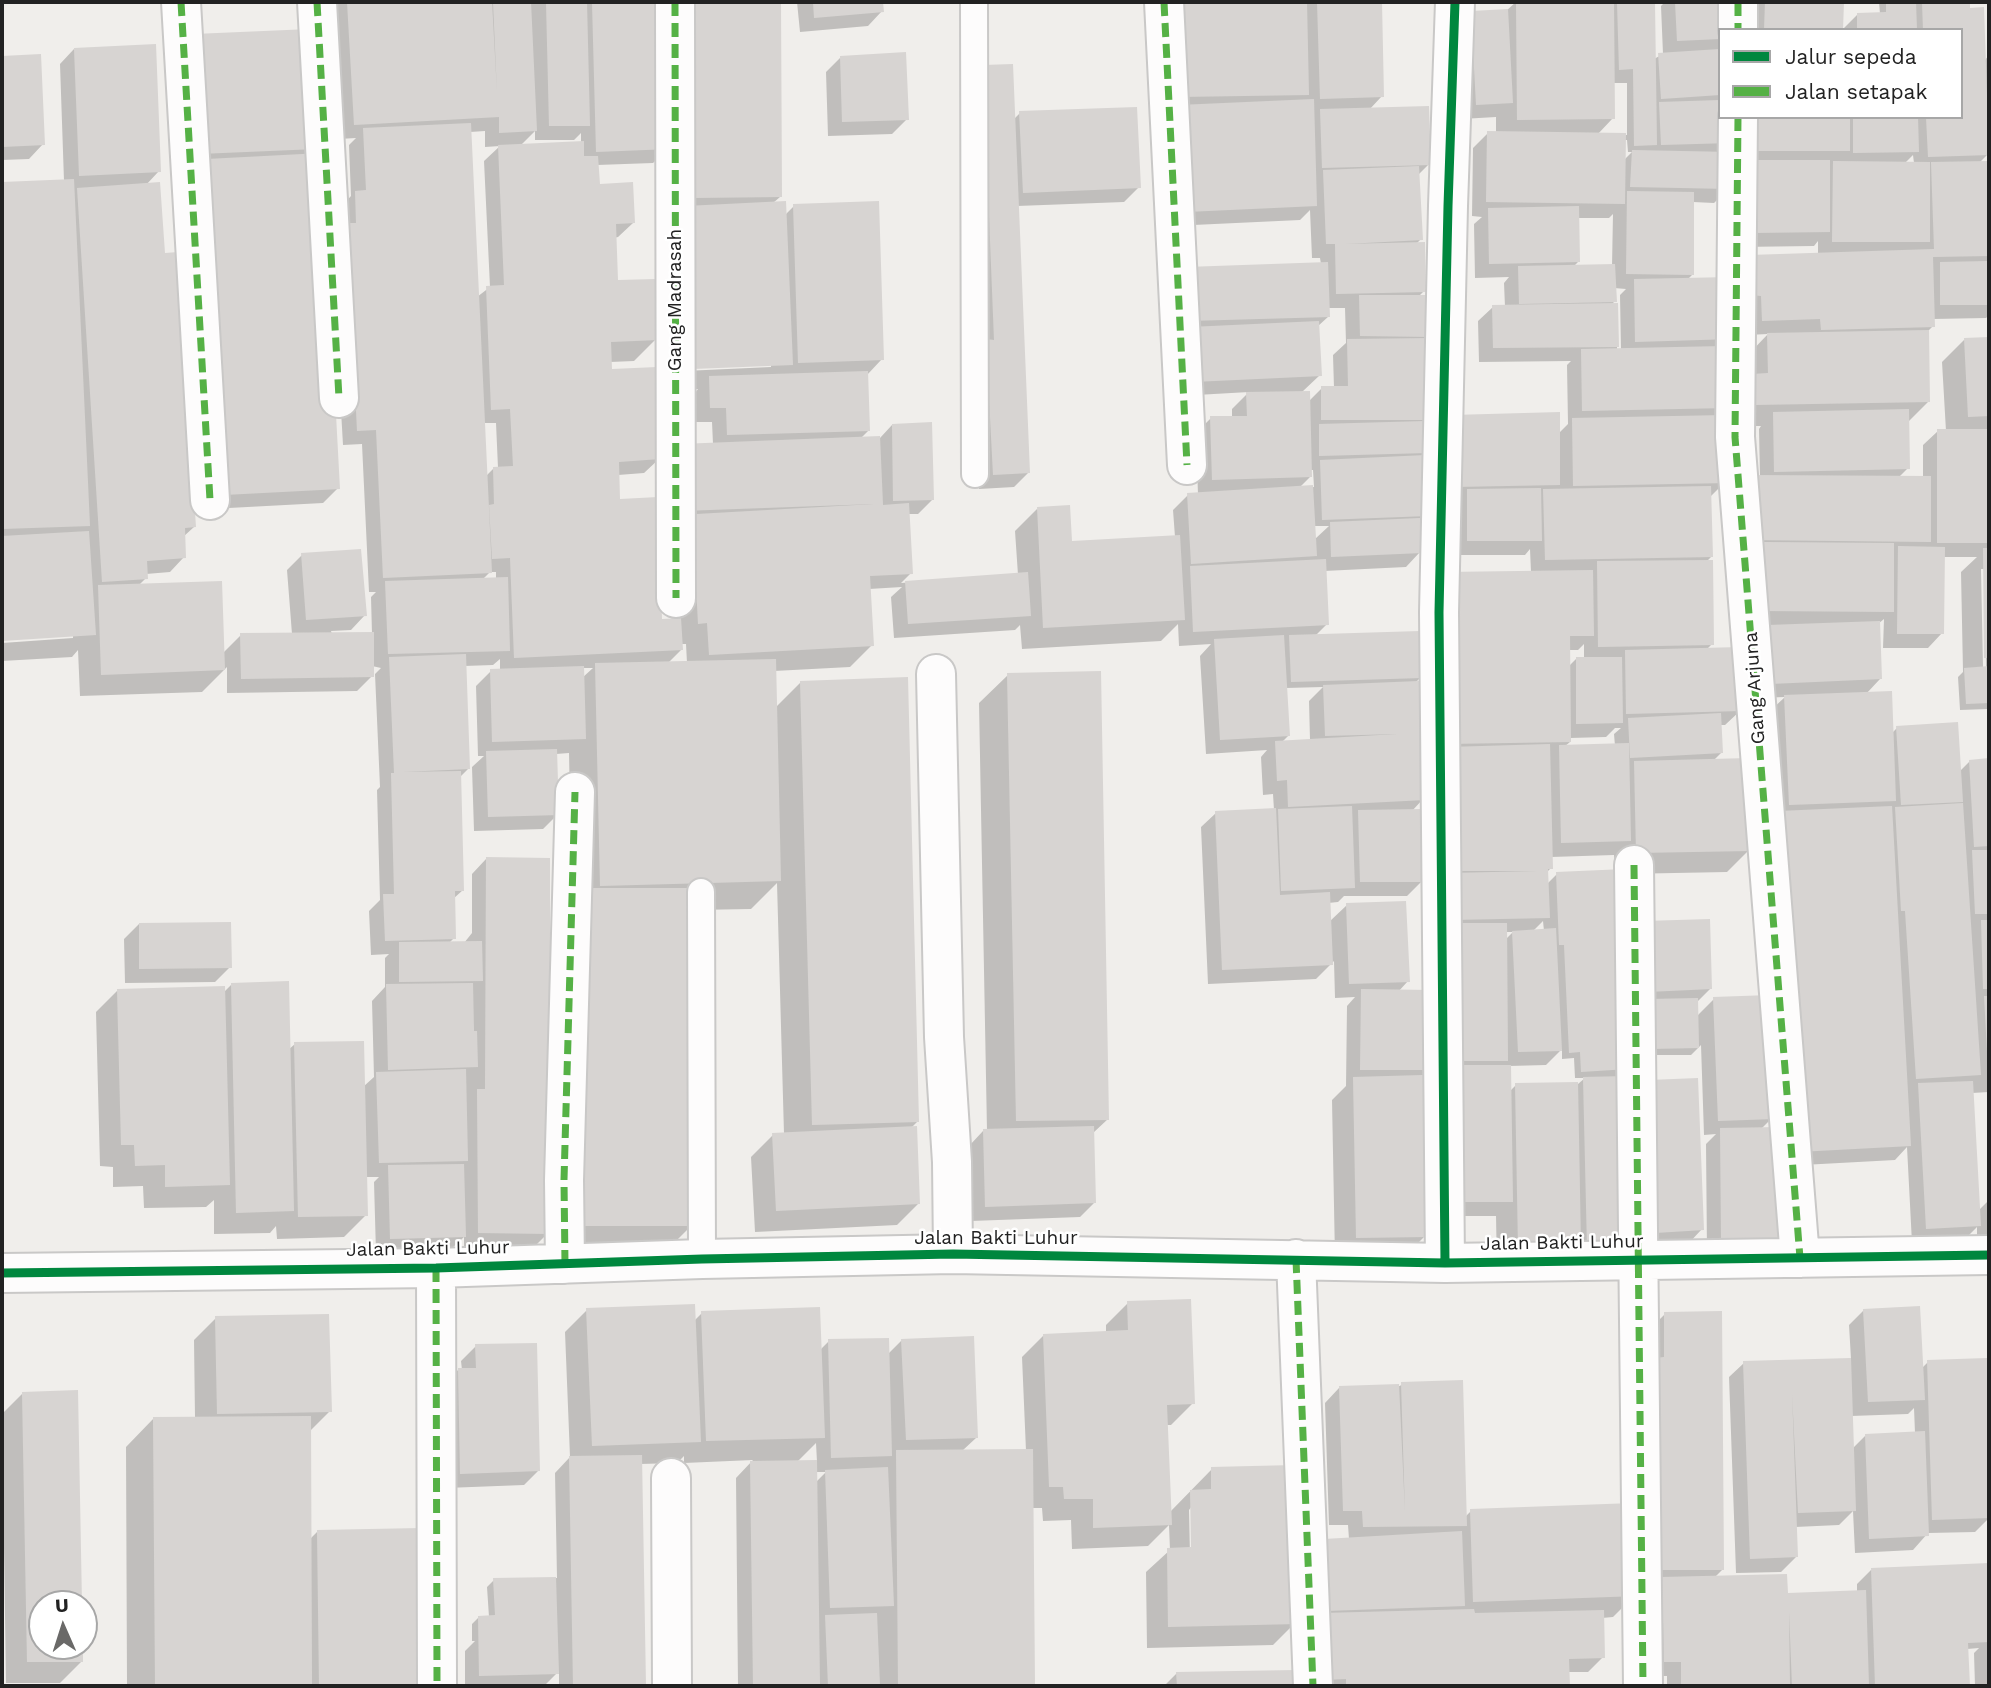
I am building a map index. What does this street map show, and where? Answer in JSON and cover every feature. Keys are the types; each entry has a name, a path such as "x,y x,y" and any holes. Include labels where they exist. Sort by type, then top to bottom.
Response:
{"street":[{"path":"181,2 210,500"},
{"path":"317,2 339,398"},
{"name":"Gang Madrasah","path":"675,2 676,598"},
{"path":"1164,2 1187,465"},
{"path":"1445,1263 1439,612 1455,2"},
{"path":"1738,2 1738,28"},
{"name":"Gang Arjuna","path":"1738,119 1735,437 1800,1258"},
{"path":"936,674 944,1037 952,1162 953,1254"},
{"path":"565,1264 564,1180 575,792"},
{"path":"1634,865 1643,1686"},
{"name":"Jalan Bakti Luhur","path":"2,1273 436,1268 953,1254 1445,1263 1989,1255"},
{"path":"1296,1259 1313,1686"},
{"path":"436,1268 437,1686"},
{"path":"671,1478 672,1686"}],"lane":[{"path":"974,2 975,474"},
{"path":"701,892 702,1259"}],"building":[{"path":"347,2 492,2 497,93 493,2 531,2 537,131 499,133 499,117 354,125"},
{"path":"546,2 587,2 590,126 549,126"},
{"path":"592,2 665,2 670,149 596,152"},
{"path":"692,2 781,2 782,197 692,198"},
{"path":"813,2 883,2 884,12 814,18"},
{"path":"1176,2 1307,2 1309,95 1178,97"},
{"path":"1317,2 1382,2 1384,97 1320,99"},
{"path":"1516,2 1614,2 1615,119 1517,120"},
{"path":"1617,2 1655,2 1657,145 1634,146 1633,69 1619,70"},
{"path":"1675,2 1730,2 1721,28 1718,28 1718,39 1677,41"},
{"path":"1765,2 1844,2 1843,28 1764,28"},
{"path":"1886,2 1916,2 1917,28 1857,28 1857,13 1886,12"},
{"path":"1922,2 1970,2 1970,8 1984,7 1989,155 1928,157 1926,119 1963,119 1963,28 1923,28"},
{"path":"1508,9 1513,103 1476,105 1471,11"},
{"path":"310,29 316,149 199,154 194,34"},
{"path":"156,44 161,172 79,176 74,48"},
{"path":"1718,49 1718,95 1661,99 1658,53"},
{"path":"906,52 909,120 842,122 840,56"},
{"path":"41,54 45,145 2,147 2,56"},
{"path":"1013,64 1030,473 993,475 986,339 994,340 983,65"},
{"path":"1314,99 1317,206 1186,212 1179,105"},
{"path":"1718,100 1718,119 1721,119 1730,143 1661,145 1659,102"},
{"path":"1429,106 1431,165 1322,168 1320,109"},
{"path":"1137,107 1141,188 1023,193 1019,111"},
{"path":"1758,119 1850,119 1850,151 1758,151"},
{"path":"1853,119 1918,119 1919,152 1853,153"},
{"path":"471,123 492,573 383,578 376,430 357,431 347,223 356,223 355,191 366,190 363,128"},
{"path":"1487,131 1626,133 1625,204 1486,202"},
{"path":"584,141 584,156 598,156 600,184 633,182 635,223 616,224 618,280 656,279 658,340 611,342 612,369 657,367 660,459 619,462 620,499 658,497 662,619 681,618 683,650 514,658 510,558 492,559 489,505 494,504 493,467 513,466 510,409 491,410 486,286 504,285 498,145"},
{"path":"1632,150 1731,152 1731,189 1630,187"},
{"path":"322,153 340,489 224,495 207,159"},
{"path":"1752,160 1830,160 1830,232 1752,233"},
{"path":"1833,161 1930,162 1930,242 1832,242"},
{"path":"1989,161 1989,256 1933,257 1935,327 1821,330 1820,319 1762,321 1761,296 1751,295 1749,255 1934,249 1931,162"},
{"path":"1419,166 1423,240 1345,244 1425,242 1426,292 1336,294 1335,244 1326,244 1323,170"},
{"path":"74,179 90,526 2,529 2,182"},
{"path":"160,182 165,253 178,252 196,527 185,528 186,558 147,561 148,579 102,582 77,188"},
{"path":"1627,191 1694,192 1694,275 1626,274"},
{"path":"786,201 793,365 693,369 686,206"},
{"path":"879,201 884,360 798,363 793,204"},
{"path":"1579,206 1580,262 1489,264 1488,208"},
{"path":"1989,261 1989,305 1940,305 1940,262"},
{"path":"1328,262 1330,317 1188,321 1186,267"},
{"path":"1615,264 1617,302 1519,304 1518,266"},
{"path":"1731,277 1732,339 1635,342 1634,279"},
{"path":"1359,295 1431,295 1431,337 1360,336"},
{"path":"1618,303 1619,347 1493,348 1492,305"},
{"path":"1319,321 1322,376 1193,382 1190,327"},
{"path":"1929,330 1930,402 1753,405 1752,374 1768,373 1767,333"},
{"path":"1989,337 1989,416 1968,417 1964,338"},
{"path":"1432,338 1433,420 1321,420 1321,386 1348,386 1347,339"},
{"path":"1725,346 1727,408 1582,411 1581,349"},
{"path":"868,371 870,431 727,435 726,408 710,408 709,376"},
{"path":"1310,391 1312,477 1212,480 1210,416 1247,416 1246,392"},
{"path":"1909,409 1910,469 1774,472 1773,412"},
{"path":"1560,412 1560,485 1454,487 1452,415"},
{"path":"1726,415 1727,483 1573,486 1572,418"},
{"path":"1426,421 1427,453 1319,456 1319,424"},
{"path":"932,422 934,500 893,501 892,424"},
{"path":"1937,429 1989,429 1989,543 1937,543"},
{"path":"880,436 883,505 909,503 913,574 870,576 874,646 709,655 707,623 698,624 696,585 683,586 679,515 874,504 682,511 680,444"},
{"path":"1426,455 1428,516 1322,520 1320,460"},
{"path":"1747,475 1931,476 1931,542 1747,540"},
{"path":"1313,485 1317,556 1191,564 1187,493"},
{"path":"1711,486 1713,557 1545,560 1543,489"},
{"path":"1541,488 1542,541 1467,541 1467,489"},
{"path":"1070,505 1072,541 1180,535 1185,620 1043,628 1037,507"},
{"path":"1420,518 1422,553 1331,557 1330,522"},
{"path":"89,531 96,635 2,641 2,536"},
{"path":"1763,542 1894,543 1894,612 1762,611"},
{"path":"1898,546 1945,547 1944,634 1897,634"},
{"path":"1983,548 1989,548 1989,658 1984,658"},
{"path":"361,549 367,616 306,620 301,553"},
{"path":"1326,559 1329,625 1193,632 1190,566"},
{"path":"1713,560 1714,645 1598,647 1597,561"},
{"path":"1593,570 1594,636 1570,636 1571,742 1446,744 1444,572"},
{"path":"1028,572 1031,616 908,624 905,581"},
{"path":"508,577 510,651 388,654 385,581"},
{"path":"222,581 225,670 101,675 98,585"},
{"path":"1880,621 1882,679 1770,684 1768,625"},
{"path":"1420,631 1422,678 1291,682 1289,635"},
{"path":"374,632 374,677 241,679 240,633"},
{"path":"1284,635 1290,736 1220,740 1214,639"},
{"path":"1740,647 1741,711 1626,714 1625,650"},
{"path":"466,654 470,769 402,772 461,771 464,891 455,891 456,939 385,941 383,894 394,894 391,773 394,773 389,657"},
{"path":"1576,657 1622,657 1623,723 1576,724"},
{"path":"776,659 781,881 600,886 595,663"},
{"path":"584,666 586,739 492,742 490,669"},
{"path":"1989,666 1989,703 1966,704 1964,668"},
{"path":"1101,671 1109,1120 1016,1121 1007,673"},
{"path":"908,677 919,1122 812,1125 800,681"},
{"path":"1419,681 1425,800 1288,807 1287,780 1277,781 1275,741 1397,734 1325,736 1323,685"},
{"path":"1892,691 1896,801 1789,805 1784,695"},
{"path":"1721,713 1723,753 1630,758 1628,718"},
{"path":"1958,722 1963,802 1901,805 1896,726"},
{"path":"1629,743 1631,841 1561,843 1559,745"},
{"path":"1550,744 1553,869 1548,869 1550,918 1451,920 1449,873 1539,871 1450,871 1448,747"},
{"path":"557,749 559,815 488,817 486,751"},
{"path":"1749,758 1750,851 1636,853 1634,761"},
{"path":"1989,758 1989,846 1974,847 1969,760"},
{"path":"1963,803 1981,1075 1916,1079 1895,807"},
{"path":"1352,806 1355,888 1281,891 1278,809"},
{"path":"1892,806 1911,1146 1798,1152 1779,811"},
{"path":"1276,808 1280,895 1330,892 1333,965 1222,970 1215,811"},
{"path":"1422,809 1424,882 1360,882 1358,810"},
{"path":"1972,850 1989,850 1989,914 1975,914"},
{"path":"486,857 550,858 550,1234 478,1233 477,1089 485,1089"},
{"path":"1625,869 1628,1069 1581,1072 1580,1052 1569,1053 1564,945 1559,945 1556,872"},
{"path":"583,888 696,888 693,1226 581,1226"},
{"path":"1406,901 1410,982 1349,984 1346,903"},
{"path":"1710,919 1712,989 1647,992 1644,921"},
{"path":"1981,920 1989,920 1989,989 1983,989"},
{"path":"231,922 232,968 139,969 139,923"},
{"path":"1449,923 1507,923 1508,1061 1450,1061"},
{"path":"1556,928 1562,1051 1518,1052 1512,931"},
{"path":"482,941 483,981 399,982 399,942"},
{"path":"289,981 294,1211 236,1213 231,983"},
{"path":"473,983 478,1067 388,1070 386,984"},
{"path":"225,986 230,1185 165,1187 165,1165 135,1166 134,1145 121,1145 117,989"},
{"path":"1361,989 1431,990 1430,1070 1360,1070"},
{"path":"1770,995 1774,1119 1718,1121 1713,997"},
{"path":"1984,996 1989,996 1989,1051 1987,1051"},
{"path":"1698,998 1699,1048 1650,1049 1649,999"},
{"path":"364,1041 368,1216 298,1217 294,1042"},
{"path":"1448,1065 1511,1065 1513,1202 1450,1202"},
{"path":"466,1069 468,1161 379,1163 376,1072"},
{"path":"1423,1075 1426,1237 1356,1238 1353,1077"},
{"path":"1628,1076 1633,1247 1587,1248 1583,1077"},
{"path":"1698,1078 1704,1230 1655,1233 1649,1080"},
{"path":"1973,1081 1981,1226 1926,1229 1918,1083"},
{"path":"1578,1082 1581,1247 1518,1248 1515,1083"},
{"path":"917,1126 920,1204 776,1211 772,1133"},
{"path":"1094,1126 1096,1203 985,1207 983,1129"},
{"path":"1779,1127 1780,1239 1721,1239 1720,1128"},
{"path":"464,1164 466,1237 390,1239 388,1165"},
{"path":"1191,1299 1195,1404 1167,1405 1172,1525 1093,1528 1093,1499 1064,1499 1063,1487 1049,1487 1043,1334 1128,1330 1127,1301"},
{"path":"695,1304 701,1442 592,1446 586,1308"},
{"path":"1920,1306 1925,1400 1868,1402 1863,1309"},
{"path":"820,1307 825,1438 706,1441 701,1311"},
{"path":"1722,1311 1724,1570 1658,1570 1655,1358 1664,1357 1664,1312"},
{"path":"329,1314 332,1412 217,1414 215,1316"},
{"path":"974,1336 978,1438 906,1440 901,1339"},
{"path":"889,1338 892,1456 831,1458 828,1339"},
{"path":"537,1343 540,1471 460,1474 458,1368 476,1368 475,1344"},
{"path":"1851,1358 1856,1511 1798,1513 1792,1393 1798,1557 1750,1559 1743,1361"},
{"path":"1987,1358 1989,1518 1932,1520 1927,1360"},
{"path":"1463,1380 1467,1526 1363,1527 1362,1511 1343,1511 1339,1386 1399,1384 1405,1513 1401,1382"},
{"path":"78,1390 82,1590 28,1590 28,1660 83,1662 27,1662 22,1392"},
{"path":"311,1416 312,1686 155,1686 153,1417"},
{"path":"1925,1431 1929,1536 1869,1539 1865,1434"},
{"path":"1033,1449 1035,1686 898,1686 896,1450"},
{"path":"642,1455 646,1686 573,1686 569,1456"},
{"path":"817,1460 820,1686 753,1686 750,1461"},
{"path":"1294,1465 1297,1624 1168,1627 1167,1548 1191,1547 1190,1490 1211,1489 1211,1467"},
{"path":"888,1467 894,1606 830,1608 825,1470"},
{"path":"1633,1503 1637,1596 1473,1602 1470,1509"},
{"path":"421,1528 424,1686 319,1686 317,1530"},
{"path":"1462,1531 1465,1606 1326,1611 1324,1539"},
{"path":"1989,1563 1989,1642 1968,1643 1970,1686 1875,1686 1871,1568"},
{"path":"1787,1574 1788,1593 1866,1590 1869,1686 1792,1686 1789,1611 1790,1686 1681,1686 1681,1662 1664,1662 1662,1577"},
{"path":"556,1577 559,1674 479,1676 478,1616 495,1615 493,1578"},
{"path":"1474,1609 1475,1613 1604,1610 1605,1658 1569,1659 1570,1686 1346,1686 1346,1679 1323,1680 1322,1613"},
{"path":"877,1613 880,1686 828,1686 825,1615"},
{"path":"1296,1670 1297,1686 1177,1686 1176,1672"}],"marked path":[{"path":"181,2 210,500"},
{"path":"317,2 339,398"},
{"path":"675,2 676,598"},
{"path":"1164,2 1187,465"},
{"path":"1738,2 1738,28"},
{"path":"1738,119 1735,437 1800,1258"},
{"path":"565,1264 564,1180 575,792"},
{"path":"1634,865 1643,1686"},
{"path":"1296,1259 1313,1686"},
{"path":"436,1268 437,1686"}],"cycle path":[{"path":"1445,1263 1439,612 1455,2"},
{"path":"2,1273 436,1268 953,1254 1445,1263 1989,1255"}]}
